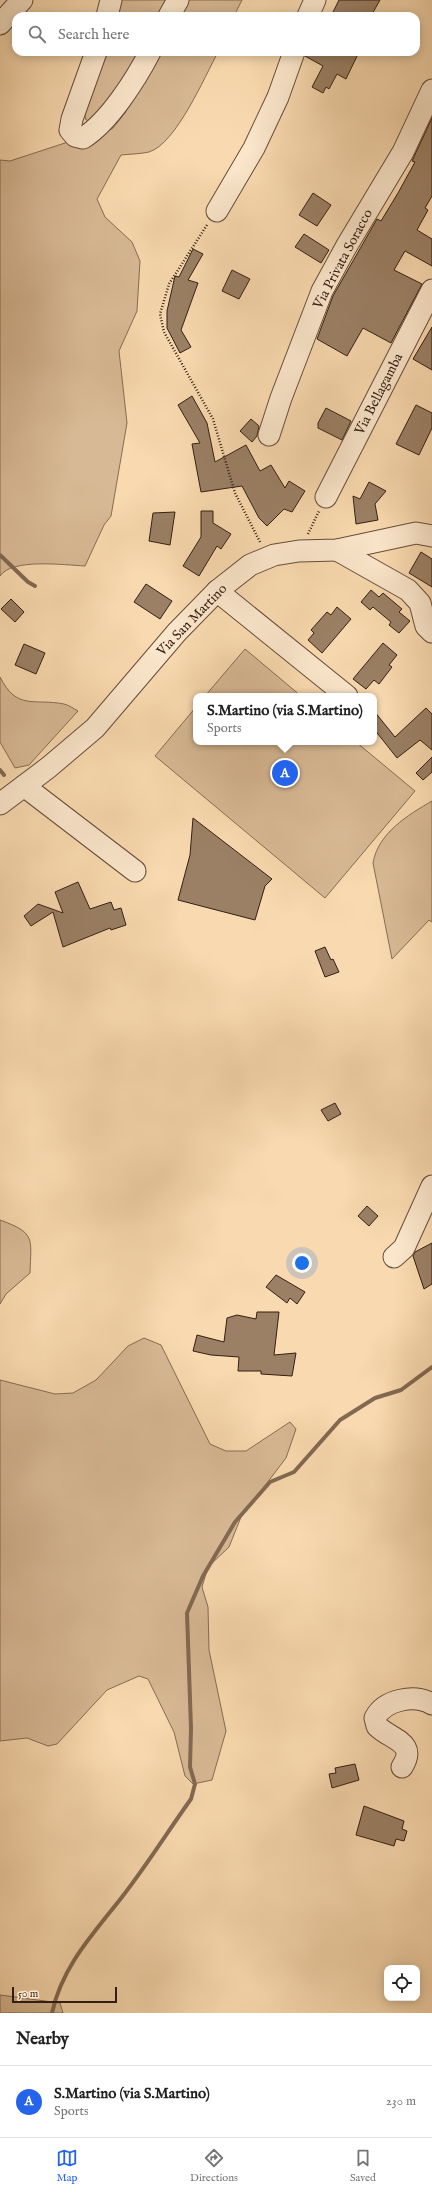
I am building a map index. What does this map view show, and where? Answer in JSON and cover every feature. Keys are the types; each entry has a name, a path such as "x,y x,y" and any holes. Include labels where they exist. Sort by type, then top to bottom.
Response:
{"street":[{"path":"0,24 22,0"},
{"path":"107,12 111,0"},
{"path":"171,12 178,0"},
{"path":"310,12 314,0"},
{"path":"95,56 72,119 70,130 75,136 83,138 91,133 124,95 148,56"},
{"path":"217,211 254,148 278,97 292,56"},
{"name":"Via Privata Soracco","path":"269,435 280,398 322,291 403,152 432,90"},
{"name":"Via Bellagamba","path":"326,497 432,290"},
{"name":"Via San Martino","path":"0,804 95,728 177,632 217,591 250,565 268,558 299,551 337,550 416,533 432,536"},
{"path":"337,550 408,590 420,603 426,626 432,632"},
{"path":"217,591 343,693"},
{"path":"24,786 135,871"},
{"path":"394,1257 404,1248 432,1186"},
{"path":"402,1768 407,1758 406,1749 399,1741 377,1726 375,1718 382,1710 407,1698 419,1698 432,1704"}],"path":[{"path":"217,211 176,270 169,284 160,314 164,332 213,419 235,493 268,558"},
{"path":"299,551 326,497"}],"shaded area":[{"path":"122,0 171,0 165,12 118,12"},
{"path":"182,0 242,0 236,12 177,12"},
{"path":"102,56 140,56 92,121 86,120 83,108"},
{"path":"156,56 216,56 189,108 169,136 159,146 149,152 121,155 97,199 105,217 132,242 140,261 137,311 119,351 127,423 111,516 104,525 85,566 52,564 27,565 6,570 0,576 0,160 10,161 68,142 85,145 113,128 125,113"},
{"path":"245,649 297,693 208,693"},
{"path":"0,677 6,688 20,699 35,702 64,704 78,711 29,765 15,768 0,742"},
{"path":"193,711 193,745 360,745 415,791 325,898 155,756"},
{"path":"432,801 432,922 429,920 392,959 373,863 376,852 381,843 395,826 413,812"},
{"path":"0,1220 26,1233 29,1238 31,1252 30,1273 6,1294 0,1304"},
{"path":"144,1338 161,1345 210,1444 226,1451 246,1451 290,1422 296,1429 286,1458 241,1517 229,1547 208,1567 202,1587 208,1607 209,1650 226,1731 212,1780 193,1784 185,1776 174,1732 148,1679 139,1676 107,1690 57,1744 48,1746 27,1738 0,1741 0,1380 55,1394 73,1393 96,1380 128,1346"},
{"path":"0,1995 60,2003 63,2013 0,2013"}],"building":[{"path":"339,0 380,0 373,12 333,12"},
{"path":"305,56 357,56 346,79 337,74 329,89 326,87 323,93 312,87 323,66"},
{"path":"432,118 432,196 425,208 428,210 417,230 432,239 432,266 405,251 394,270 422,284 391,343 363,328 347,356 317,339 333,296 377,219 381,221 398,193 415,162 412,161"},
{"path":"313,193 331,205 317,226 299,215"},
{"path":"304,234 329,250 321,263 295,247"},
{"path":"193,249 203,254 188,280 198,283 181,330 191,347 180,353 167,328 167,311 175,276 179,277"},
{"path":"232,270 250,279 239,299 222,291"},
{"path":"432,327 432,370 413,359"},
{"path":"192,396 207,423 215,462 246,445 260,471 271,465 285,488 289,481 305,491 292,512 284,509 267,526 259,518 242,486 201,492 192,444 200,443 178,405"},
{"path":"416,405 432,413 432,428 419,455 396,444"},
{"path":"326,408 351,421 342,440 318,428 318,423"},
{"path":"251,419 259,426 257,436 252,442 240,431"},
{"path":"369,482 386,491 375,504 378,520 356,524 353,496 360,499"},
{"path":"201,511 213,511 213,523 231,534 221,549 217,546 199,576 183,566 201,537"},
{"path":"175,512 170,545 149,541 153,513"},
{"path":"421,552 432,559 432,587 409,573"},
{"path":"146,584 172,601 160,619 134,602"},
{"path":"371,590 379,597 383,593 402,609 399,612 410,621 399,633 389,625 391,622 373,607 370,610 361,602"},
{"path":"11,599 24,612 15,622 1,609"},
{"path":"337,607 351,619 322,653 308,640 314,633 311,630 327,612 331,615"},
{"path":"383,643 397,655 389,665 392,667 379,684 374,680 366,689 353,679"},
{"path":"24,644 45,653 36,674 15,665"},
{"path":"426,708 432,714 432,750 420,740 397,758 377,733 377,715 395,737"},
{"path":"432,757 432,772 423,780 416,773"},
{"path":"193,818 272,879 265,886 255,920 178,900 190,855"},
{"path":"78,882 90,909 111,902 114,910 121,908 126,925 111,930 110,928 63,947 53,912 31,926 24,916 38,904 63,913 55,892"},
{"path":"325,947 339,972 325,977 315,951"},
{"path":"335,1103 341,1114 328,1121 321,1110"},
{"path":"367,1206 378,1216 369,1226 358,1216"},
{"path":"432,1243 432,1284 424,1289 413,1256 415,1252"},
{"path":"276,1275 305,1292 297,1304 290,1298 287,1303 266,1287"},
{"path":"257,1312 279,1312 274,1355 296,1353 292,1376 261,1374 261,1371 238,1371 239,1357 211,1355 193,1351 197,1335 224,1342 227,1318 237,1315 256,1319"},
{"path":"355,1764 359,1780 332,1788 329,1774 336,1773 335,1768"},
{"path":"364,1806 404,1821 402,1829 407,1831 404,1841 396,1839 394,1846 356,1835"}],"waterway":[{"path":"0,555 28,582 35,586"},
{"path":"0,770 4,775"},
{"path":"52,2013 63,1980 80,1951 131,1885 191,1799 195,1784 190,1767 191,1728 187,1613 203,1576 235,1522 270,1482 294,1472 340,1420 375,1398 401,1390 432,1367"}],"place":[{"name":"S.Martino (via S.Martino)","path":"285,773"}]}
